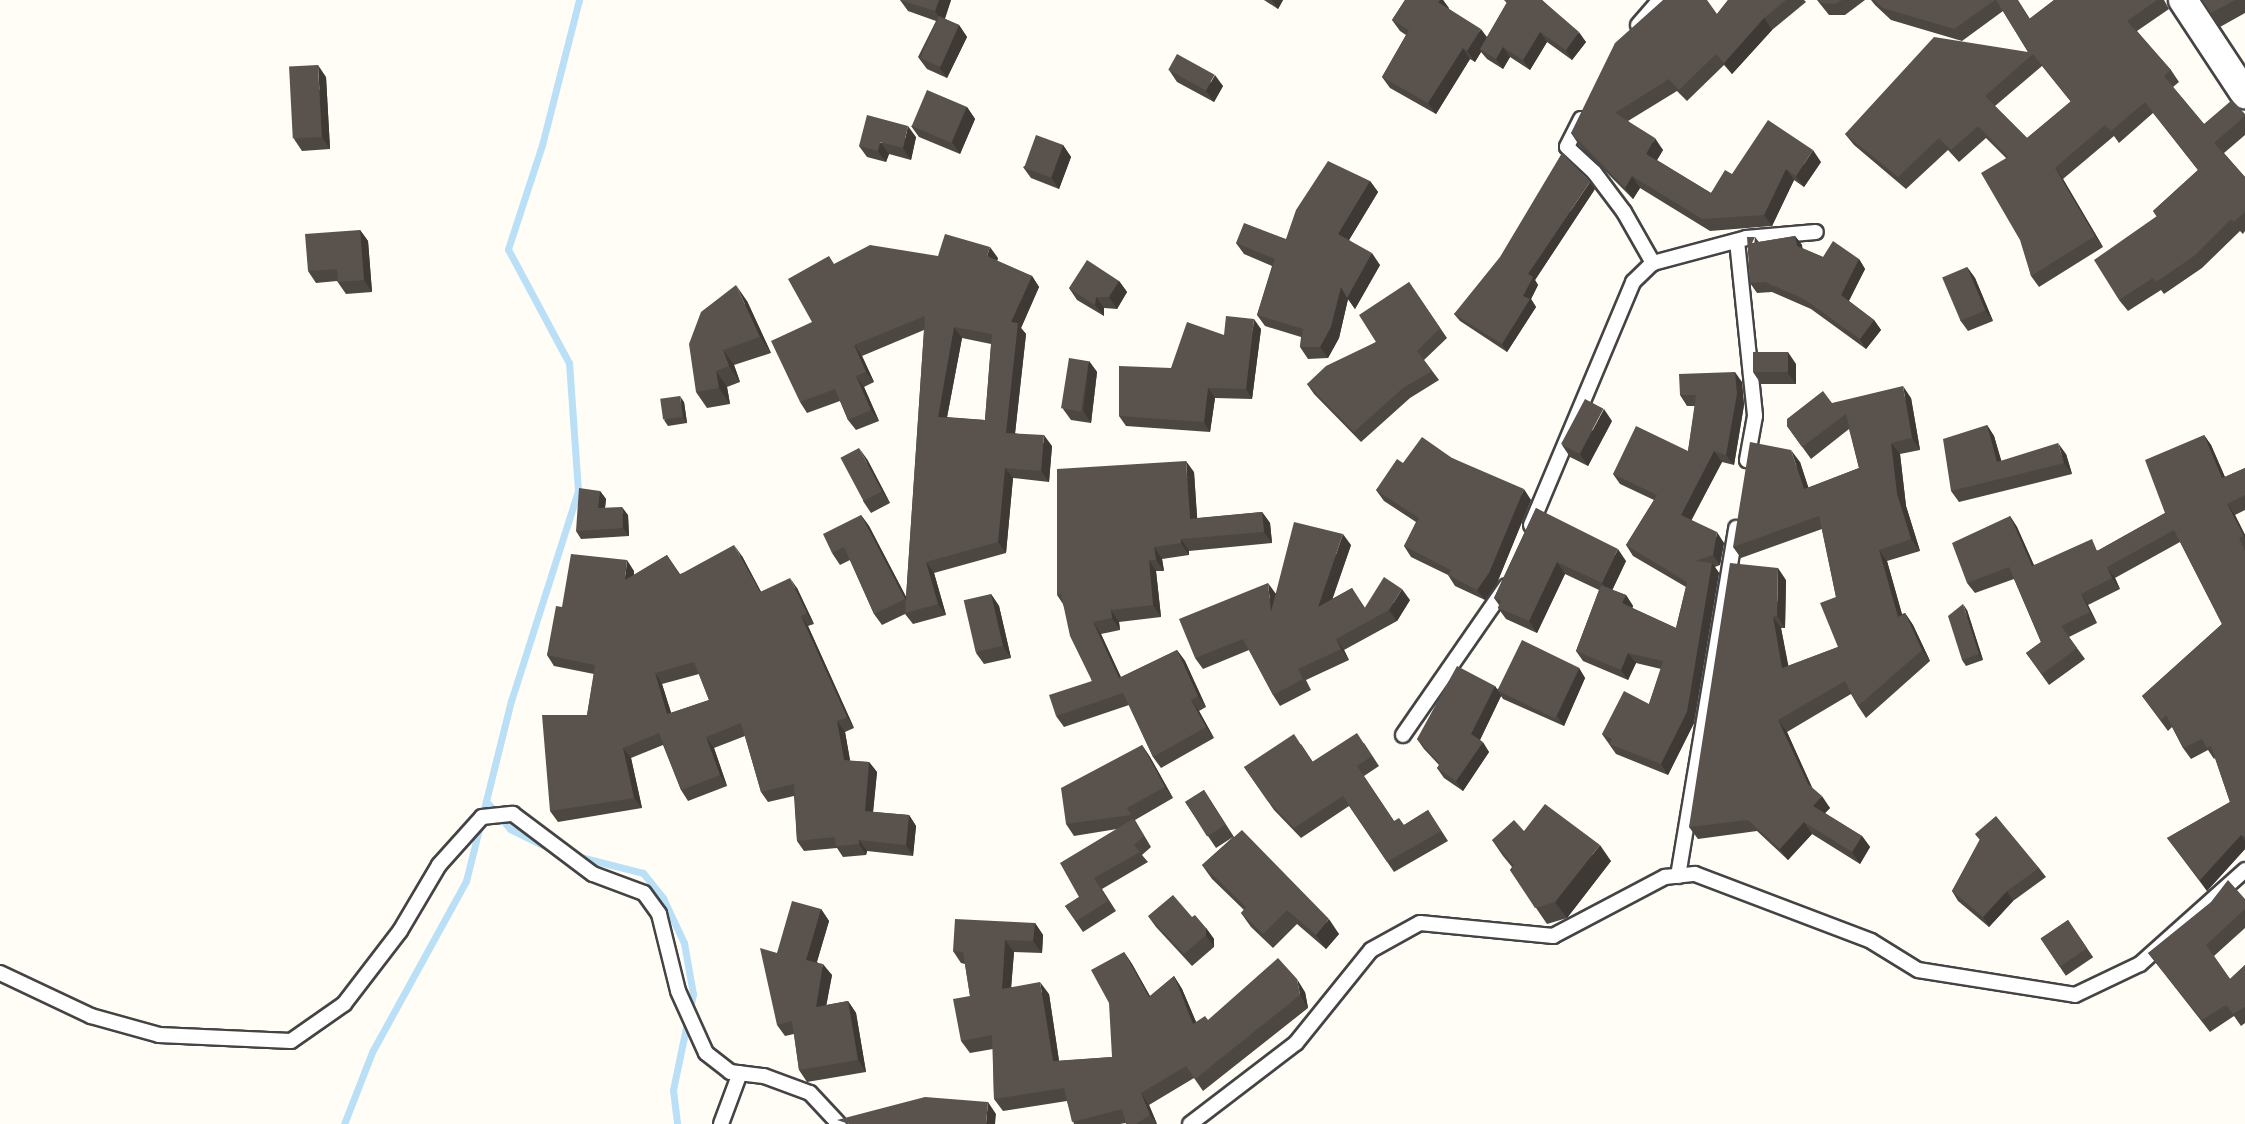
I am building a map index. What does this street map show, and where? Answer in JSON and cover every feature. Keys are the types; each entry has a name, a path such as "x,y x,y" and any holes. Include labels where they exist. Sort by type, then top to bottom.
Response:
{"street":[{"path":"2183,0 2245,94"}],"lane":[{"path":"1624,40 1660,0"},
{"path":"1591,98 1567,147 1594,172 1624,212 1653,263"},
{"path":"1526,537 1633,282 1653,263 1737,241 1815,232"},
{"path":"1737,241 1755,416 1745,471"},
{"path":"1678,876 1739,512"},
{"path":"1403,735 1510,576"},
{"path":"0,973 91,1016 159,1035 291,1041 344,1004 400,932 439,865 482,817 513,814 593,874 644,893 659,914 678,991 706,1053 730,1072 764,1076 810,1093 839,1124"},
{"path":"1190,1124 1296,1043 1371,950 1420,923 1553,936 1665,877 1695,874 1744,889 1871,941 1919,970 2076,995 2140,964 2245,870"},
{"path":"721,1124 740,1073"}],"building":[{"path":"900,0 939,0 935,11"},
{"path":"1405,0 1440,0 1438,2 1481,29 1467,51 1463,48 1428,103 1382,77 1409,30 1392,20"},
{"path":"1505,0 1542,0 1579,32 1566,50 1540,32 1523,60 1503,47 1496,59 1480,49 1507,2"},
{"path":"1663,0 1707,0 1717,14 1728,0 1786,0 1764,18 1724,63 1716,54 1679,90 1669,79 1615,113 1655,138 1646,154 1711,193 1725,170 1732,174 1768,120 1813,150 1796,176 1786,169 1764,215 1702,219 1632,176 1625,188 1571,133 1615,43"},
{"path":"1819,0 1842,0 1836,4 1821,3"},
{"path":"1874,0 1995,0 1954,29 1883,8"},
{"path":"1996,0 2017,0 2029,19 2054,0 2157,0 2127,21 2171,70 2164,76 2204,124 2232,100 2245,114 2214,143 2245,177 2245,212 2234,222 2231,219 2194,256 2156,282 2153,278 2119,300 2094,260 2157,216 2153,211 2198,170 2145,102 2111,131 2105,125 2055,168 2095,236 2031,276 2020,240 1981,173 2008,157 1978,126 1951,150 1939,138 1898,177 1845,134 1934,37 2028,52","holes":["2033,54 2071,101 2027,138 1985,96"]},
{"path":"2202,0 2235,0 2211,13"},
{"path":"939,16 959,25 940,67 920,58"},
{"path":"1177,54 1215,75 1206,91 1168,70"},
{"path":"318,65 322,137 293,138 289,67"},
{"path":"927,90 967,107 951,143 912,126"},
{"path":"867,115 908,126 903,148 880,142 878,151 859,146"},
{"path":"1036,135 1063,145 1051,178 1024,168"},
{"path":"1562,153 1590,182 1528,274 1533,277 1523,296 1530,299 1502,344 1454,314 1500,257"},
{"path":"1328,161 1370,181 1338,234 1372,253 1347,298 1341,287 1331,327 1320,347 1300,347 1303,329 1257,315 1275,259 1236,243 1244,223 1286,239 1296,210"},
{"path":"360,230 364,280 338,282 337,269 308,271 305,234"},
{"path":"945,234 990,247 987,256 1032,276 1011,322 1018,323 1006,433 1044,435 1041,471 1005,468 998,542 926,562 938,604 905,613 925,316 854,345 866,372 856,376 871,410 848,420 835,389 800,402 771,341 812,322 788,279 829,256 834,264 870,245 938,256","holes":["954,327 992,334 985,420 938,417"]},
{"path":"1795,236 1797,246 1823,257 1833,241 1859,259 1841,295 1874,320 1860,339 1804,299 1765,282 1750,283 1747,237 1755,237 1752,243"},
{"path":"1087,260 1119,281 1109,297 1096,297 1095,305 1069,288"},
{"path":"1967,267 1985,310 1961,321 1942,278"},
{"path":"1409,282 1440,328 1417,351 1432,371 1403,388 1354,432 1307,384 1326,366 1376,342 1359,315"},
{"path":"736,285 760,337 723,350 729,366 716,371 719,388 696,392 689,344 701,312"},
{"path":"1226,316 1254,319 1246,389 1208,388 1204,422 1119,416 1119,366 1171,368 1187,322 1224,335"},
{"path":"1753,352 1788,352 1788,372 1753,372"},
{"path":"1069,358 1089,361 1081,412 1061,408"},
{"path":"1735,372 1737,394 1726,455 1714,451 1681,515 1717,532 1713,555 1695,561 1712,563 1687,712 1661,764 1609,744 1612,739 1602,734 1624,691 1649,704 1663,661 1628,653 1621,670 1576,651 1601,585 1626,595 1622,603 1676,628 1687,582 1626,545 1657,495 1613,474 1636,426 1688,451 1696,395 1680,395 1679,374"},
{"path":"1903,386 1912,438 1891,443 1897,494 1911,539 1879,550 1898,617 1905,613 1922,650 1858,706 1845,681 1778,720 1808,784 1822,796 1813,806 1862,836 1852,852 1804,822 1780,849 1748,820 1689,827 1730,563 1778,568 1777,616 1773,617 1782,668 1838,647 1820,603 1836,597 1819,516 1733,547 1750,442 1791,450 1804,489 1859,468 1846,414 1802,447 1787,426 1787,419 1823,391 1832,403"},
{"path":"680,396 683,417 663,420 660,399"},
{"path":"1585,399 1604,409 1580,454 1561,444"},
{"path":"1987,425 1997,462 2058,443 2064,463 1951,491 1943,439"},
{"path":"2204,435 2222,478 2245,468 2245,495 2227,504 2244,536 2239,538 2245,551 2245,837 2241,835 2200,880 2167,838 2230,802 2211,746 2207,748 2202,739 2183,748 2166,715 2161,720 2142,696 2222,624 2174,530 2107,567 2112,578 2081,594 2090,612 2061,626 2077,648 2042,674 2026,653 2041,642 2009,567 1967,583 1952,543 2010,516 2032,566 2092,539 2097,551 2165,513 2145,460"},
{"path":"1422,437 1452,458 1524,489 1489,573 1477,590 1448,575 1451,570 1404,546 1419,518 1376,490 1397,459 1403,463"},
{"path":"859,448 882,491 863,501 840,458"},
{"path":"1186,461 1190,519 1262,512 1264,532 1181,539 1181,543 1154,547 1156,560 1149,560 1153,605 1111,610 1112,618 1093,622 1119,678 1177,650 1198,696 1191,700 1206,727 1153,757 1123,693 1056,716 1049,695 1092,681 1070,636 1061,594 1057,595 1057,469"},
{"path":"579,488 600,491 598,508 622,507 623,528 576,531"},
{"path":"1536,508 1618,549 1602,583 1557,562 1529,621 1498,608 1501,601 1494,598"},
{"path":"861,515 905,599 874,614 844,547 832,553 823,534"},
{"path":"1294,522 1343,534 1318,607 1352,588 1364,609 1384,577 1402,589 1389,610 1336,639 1341,649 1298,669 1303,679 1273,695 1243,639 1195,658 1179,619 1268,583 1271,612"},
{"path":"734,545 760,592 790,578 807,613 801,616 847,717 837,721 844,760 869,762 865,811 909,815 906,845 859,840 859,844 836,846 835,837 797,841 794,784 761,792 741,723 706,737 720,775 681,790 659,733 623,748 634,798 550,811 542,715 587,715 595,665 547,655 556,606 562,607 571,554 627,560 625,580 667,555 679,575","holes":["694,662 709,700 667,714 655,673"]},
{"path":"991,594 1003,646 976,652 964,600"},
{"path":"1963,604 1979,654 1962,660 1948,616"},
{"path":"1522,640 1580,668 1555,718 1497,690"},
{"path":"1457,666 1495,686 1471,734 1483,742 1456,781 1437,768 1440,764 1417,739"},
{"path":"1357,733 1372,756 1357,766 1394,821 1399,818 1404,825 1428,810 1441,831 1387,862 1343,796 1294,828 1267,800 1244,767 1294,734 1312,762"},
{"path":"1142,745 1165,787 1127,808 1131,815 1066,824 1061,788"},
{"path":"1204,790 1226,825 1207,836 1185,802"},
{"path":"1545,804 1600,845 1555,902 1535,908 1510,870 1514,865 1492,840 1514,820 1524,831"},
{"path":"1996,816 2039,868 2007,891 1983,917 1952,891 1980,839 1975,834"},
{"path":"1133,819 1144,836 1134,845 1140,852 1094,878 1108,901 1076,921 1065,906 1079,897 1060,863"},
{"path":"1242,830 1329,919 1316,935 1287,910 1263,934 1241,913 1246,907 1202,865"},
{"path":"2228,880 2245,899 2245,909 2206,945 2230,979 2245,965 2245,1007 2233,1014 2226,1005 2202,1020 2148,953 2211,902"},
{"path":"1173,895 1192,917 1195,915 1206,928 1206,935 1184,954 1148,916"},
{"path":"792,901 821,909 806,960 823,964 816,1007 848,1001 858,1060 799,1070 792,1021 777,1025 760,948 777,953"},
{"path":"955,919 1035,923 1033,941 1005,940 1002,989 1040,982 1053,1061 1112,1057 1109,1003 1091,970 1124,952 1149,997 1174,976 1193,1024 1205,1016 1208,1020 1278,958 1297,979 1300,995 1195,1079 1186,1066 1141,1093 1150,1115 1136,1124 1126,1124 1122,1109 1072,1122 1064,1088 994,1099 992,1035 961,1041 953,999 970,996 963,952 953,951"},
{"path":"2068,920 2087,948 2060,967 2041,938"},
{"path":"925,1097 988,1102 986,1124 849,1124 837,1120"}],"waterway":[{"path":"344,1124 372,1052 466,881 511,701 578,491 569,363 508,249 542,145 579,0"},
{"path":"486,801 510,829 557,852"},
{"path":"572,855 643,873 663,898 684,943 693,994 673,1090 677,1124"}]}
